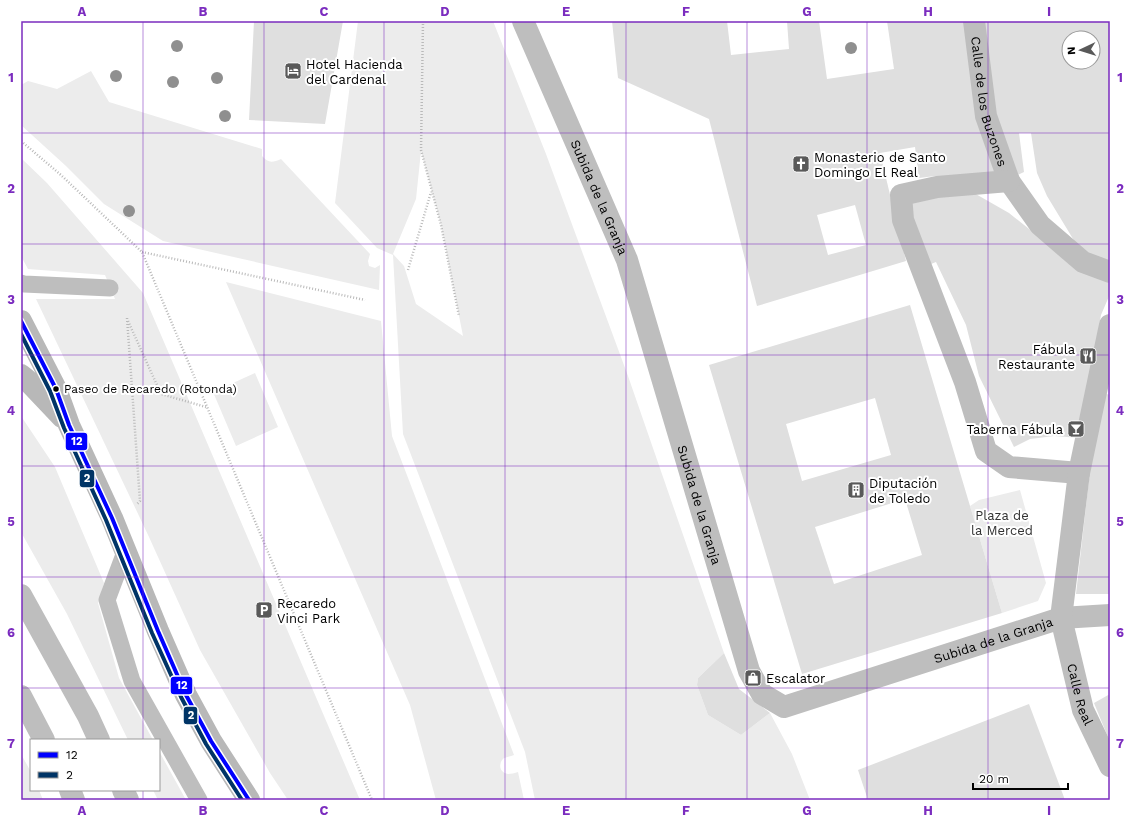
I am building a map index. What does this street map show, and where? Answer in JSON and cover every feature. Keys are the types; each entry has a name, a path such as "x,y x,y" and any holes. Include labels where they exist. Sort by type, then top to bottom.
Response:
{"street":[{"name":"Subida de la Granja","path":"523,21 628,260 749,671 762,694 784,707 1062,618 1110,615"},
{"name":"Calle de los Buzones","path":"974,21 986,116 1009,181 1040,226 1083,262 1110,272"},
{"path":"1009,181 937,187 901,195 903,220 965,382 986,451 1009,467 1079,473"},
{"path":"21,321 56,389 69,425 112,518 186,695 211,740 250,800"},
{"path":"1062,618 1079,473 1110,325"},
{"path":"21,375 69,425"},
{"path":"21,595 88,716 99,739"},
{"name":"Calle Real","path":"1062,618 1083,710 1110,766"},
{"path":"21,696 43,739"}],"lane":[{"path":"21,283 110,288"},
{"path":"125,552 107,600 129,674 200,800"}],"path":[{"path":"423,21 421,150 441,225 459,316"},
{"path":"21,141 61,175 142,252 372,800"},
{"path":"408,270 432,192"},
{"path":"142,252 365,300"},
{"path":"134,506 140,501 127,318 161,394 206,407"}],"green space":[{"path":"358,21 493,21 546,154 628,376 724,653 698,678 697,685 708,715 741,735 770,713 792,754 810,800 535,800 525,752 403,434 393,255 377,248 335,203","holes":["421,151 441,225 463,336 416,304 404,266 393,254 416,199"]},
{"path":"91,71 109,102 262,149 262,156 268,161 273,162 281,159 370,254 368,261 369,266 375,268 380,265 379,290 163,241 104,204 66,166 21,125 21,85 28,81 57,89"},
{"path":"21,158 47,183 143,293 360,800 288,800 270,773 200,650 149,537 36,299 115,299 105,275 28,269 21,256"},
{"path":"226,282 381,321 392,436 514,755 504,758 501,762 500,768 503,772 508,774 518,772 524,800 436,800 410,705"},
{"path":"255,373 278,427 236,446 213,392"},
{"path":"21,416 55,467 104,583 98,603 119,678 152,739 128,739 67,614 21,532"},
{"name":"Plaza de la Merced","path":"1020,490 1046,583 1038,601 1002,613 970,506 979,500"},
{"path":"160,753 186,800 158,800 154,791 160,791"},
{"path":"21,754 30,770 30,791 39,791 43,800 21,800"}],"building":[{"name":"Hotel Hacienda del Cardenal","path":"254,21 343,21 325,124 249,120"},
{"name":"Monasterio de Santo Domingo El Real","path":"612,21 727,21 731,55 789,49 787,21 819,21 827,79 894,69 887,21 967,21 1002,179 935,176 919,178 915,147 880,153 906,261 757,306 709,119 618,78","holes":["855,205 866,245 828,255 817,215"]},
{"path":"983,21 1110,21 1110,261 1084,257 1047,196 1037,173 1031,133 1019,133 1024,172 1013,177 994,112"},
{"path":"967,189 1009,213 1074,265 1110,278 1110,294 1101,315 1080,438 1054,436 1030,439 1014,447 979,376 966,325 936,262 931,264 910,217 911,199"},
{"name":"Diputación de Toledo","path":"910,305 1002,613 802,674 709,365","holes":["875,398 891,455 802,481 786,424","905,499 922,555 834,584 815,527"]},
{"path":"1103,393 1110,395 1110,594 1076,594 1090,471"},
{"path":"724,653 739,689 770,713 741,735 708,715 697,685 698,678"},
{"path":"1110,694 1110,742 1094,703"},
{"path":"1029,704 1065,800 868,800 858,770"}],"transit line":[{"name":"12","path":"21,321 56,389 69,425 112,518 186,695 211,741 249,800"},
{"name":"2","path":"21,334 50,391 64,428 106,520 152,633 181,697 206,744 242,800"}],"place":[{"name":"Hotel Hacienda del Cardenal","path":"293,71"},
{"name":"Monasterio de Santo Domingo El Real","path":"801,164"},
{"name":"Fábula Restaurante","path":"1088,356"},
{"name":"Paseo de Recaredo (Rotonda)","path":"56,389"},
{"name":"Taberna Fábula","path":"1076,429"},
{"name":"Diputación de Toledo","path":"856,490"},
{"name":"Recaredo Vinci Park","path":"264,610"},
{"name":"Escalator","path":"753,678"}]}
